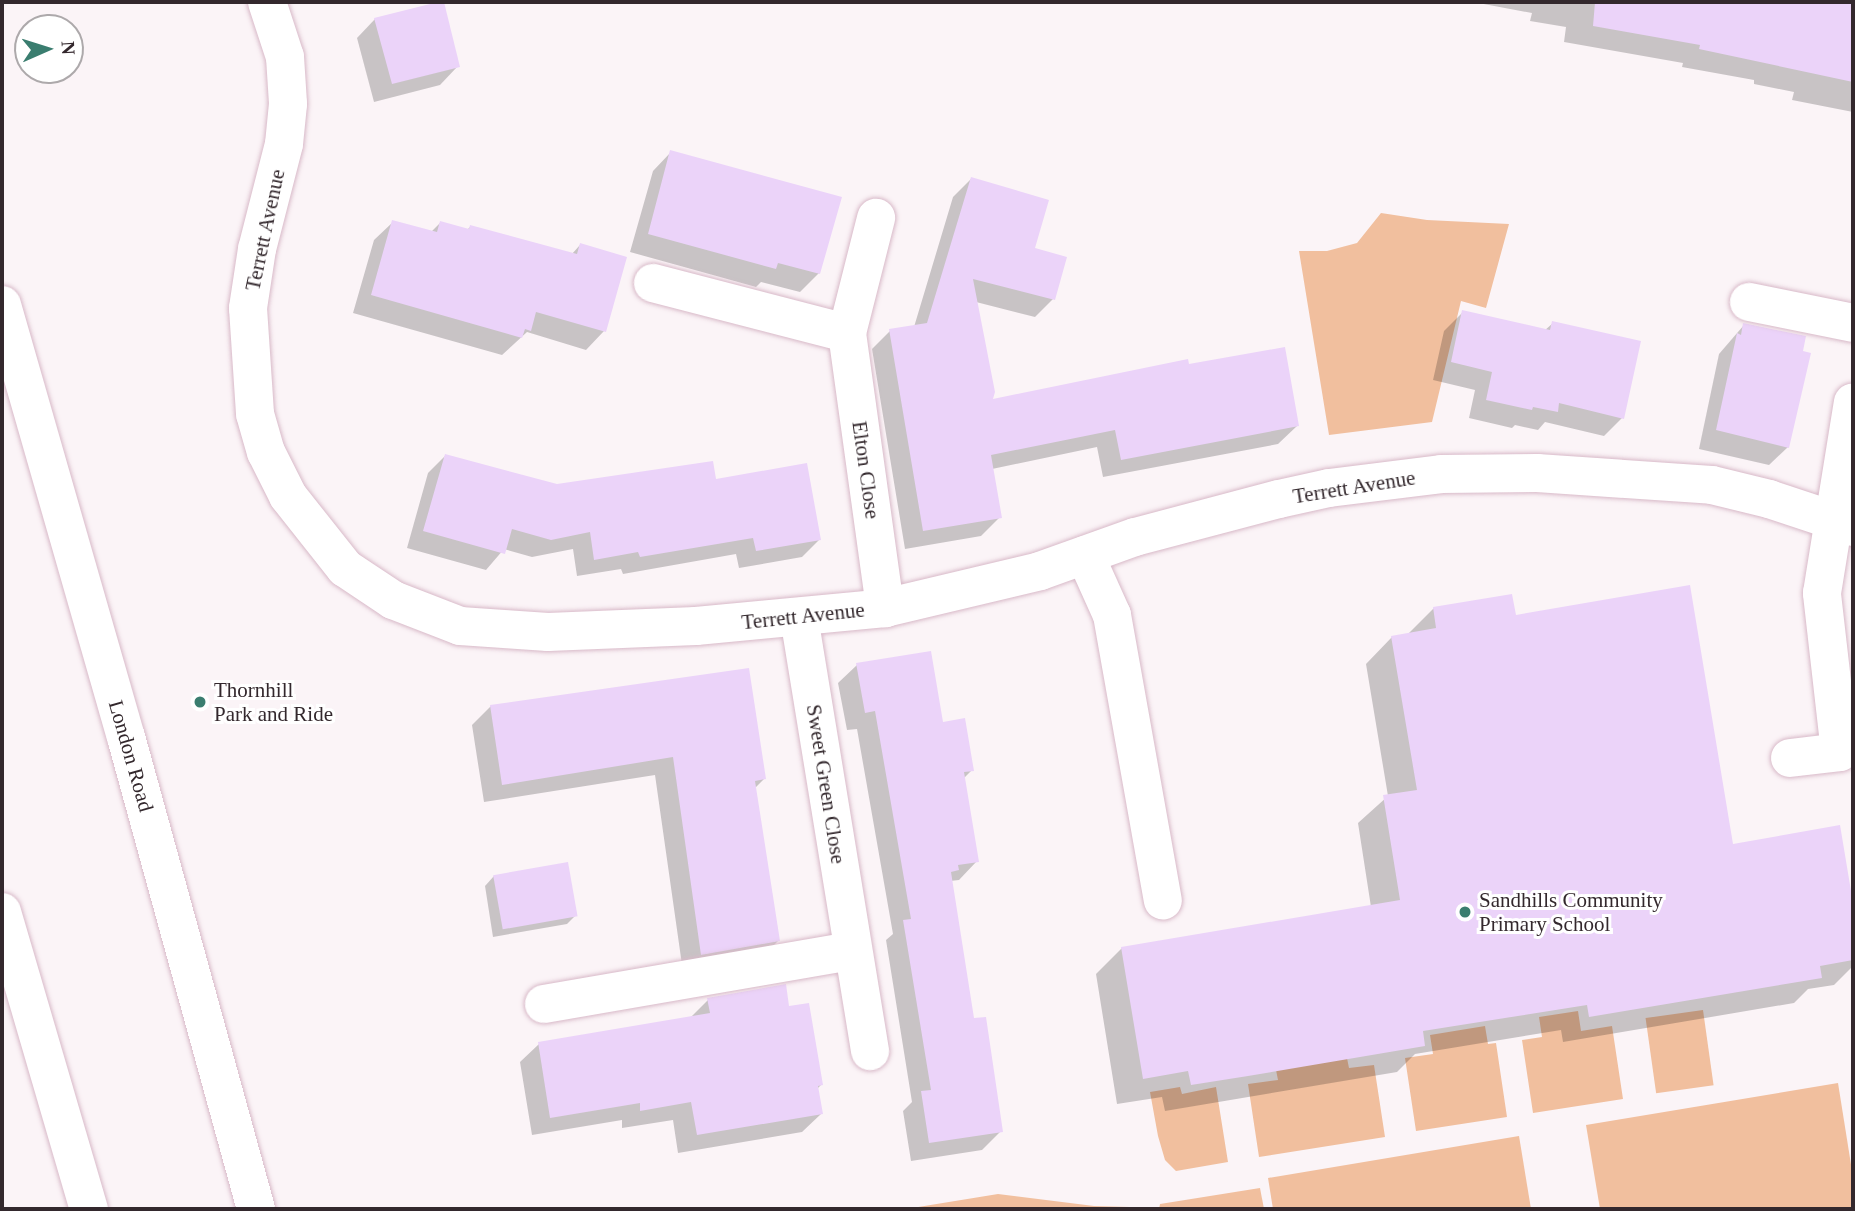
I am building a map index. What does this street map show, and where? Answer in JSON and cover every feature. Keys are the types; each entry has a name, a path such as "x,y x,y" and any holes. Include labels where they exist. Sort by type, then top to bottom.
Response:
{"main road":[{"name":"Terrett Avenue","path":"267,2 285,57 288,104 284,144 257,248 248,309 255,414 266,452 288,496 345,568 393,600 460,626 502,631 548,632 696,626 885,608 992,584 1135,537 1279,499 1329,488 1441,474 1537,473 1712,485 1769,499 1844,524"},
{"name":"Elton Close","path":"876,218 847,333 885,608"},
{"path":"653,282 847,333"},
{"path":"1749,302 1853,323"},
{"name":"London Road","path":"2,305 127,737 256,1209"},
{"path":"1790,758 1840,752 1822,593 1844,524 1853,402"},
{"path":"1085,555 1112,615 1163,900"},
{"name":"Sweet Green Close","path":"799,617 870,1051"},
{"path":"2,912 89,1209"},
{"path":"544,1004 852,951"}],"shaded area":[{"path":"1381,213 1427,220 1509,224 1486,308 1461,301 1432,422 1329,435 1299,251 1327,251 1357,243"},
{"path":"1703,1010 1714,1085 1656,1093 1646,1018"},
{"path":"1578,1011 1581,1031 1612,1026 1623,1099 1533,1113 1522,1040 1542,1037 1539,1017"},
{"path":"1485,1026 1488,1044 1496,1043 1507,1117 1416,1131 1405,1058 1433,1054 1430,1035"},
{"path":"1345,1048 1349,1068 1374,1065 1385,1137 1259,1157 1248,1084 1278,1080 1274,1060"},
{"path":"1838,1083 1853,1177 1853,1209 1600,1209 1586,1125"},
{"path":"1180,1087 1182,1094 1216,1087 1228,1162 1176,1171 1165,1160 1150,1092"},
{"path":"1519,1136 1531,1209 1273,1209 1268,1178"},
{"path":"1260,1188 1264,1209 1159,1209 1160,1204"},
{"path":"998,1194 1094,1206 1130,1207 906,1209"}],"building":[{"path":"444,2 460,67 392,84 374,18"},
{"path":"1595,2 1853,2 1853,82 1699,49 1700,45 1593,26"},
{"path":"670,150 842,197 820,274 778,263 776,269 648,234"},
{"path":"971,177 1049,200 1035,248 1067,257 1055,300 973,279 995,392 993,399 1188,359 1189,364 1285,347 1299,426 1121,460 1115,430 991,455 1002,518 923,531 889,329 927,323"},
{"path":"392,220 437,232 440,221 469,229 470,225 577,254 580,243 627,257 606,332 536,312 531,331 525,329 522,338 371,295"},
{"path":"1462,310 1550,330 1552,321 1641,341 1624,419 1559,403 1558,412 1533,407 1532,410 1486,400 1492,372 1451,362"},
{"path":"1743,323 1806,336 1803,351 1811,353 1789,448 1716,430 1737,333 1741,335"},
{"path":"445,454 557,484 713,461 716,479 807,463 821,540 756,551 753,538 640,557 638,552 594,560 590,532 551,540 512,529 505,554 423,531"},
{"path":"1690,585 1733,844 1840,825 1853,903 1853,960 1820,966 1822,978 1589,1017 1587,1005 1423,1031 1425,1046 1248,1076 1191,1085 1188,1071 1143,1079 1121,947 1400,900 1383,795 1417,790 1391,636 1436,628 1433,607 1512,594 1516,615"},
{"path":"931,651 943,722 965,718 974,771 964,772 979,862 958,865 959,870 951,872 974,1018 986,1017 1003,1132 929,1143 921,1091 931,1090 903,920 911,919 875,711 865,713 856,663"},
{"path":"749,668 766,779 755,781 780,941 701,955 673,757 502,785 490,705"},
{"path":"568,862 578,916 503,929 493,875"},
{"path":"786,984 789,1006 809,1003 823,1085 818,1086 823,1114 697,1135 691,1102 640,1111 640,1103 550,1118 538,1042 710,1013 707,998"}],"place":[{"name":"Thornhill Park and Ride","path":"200,702"},
{"name":"Sandhills Community Primary School","path":"1465,912"}]}
